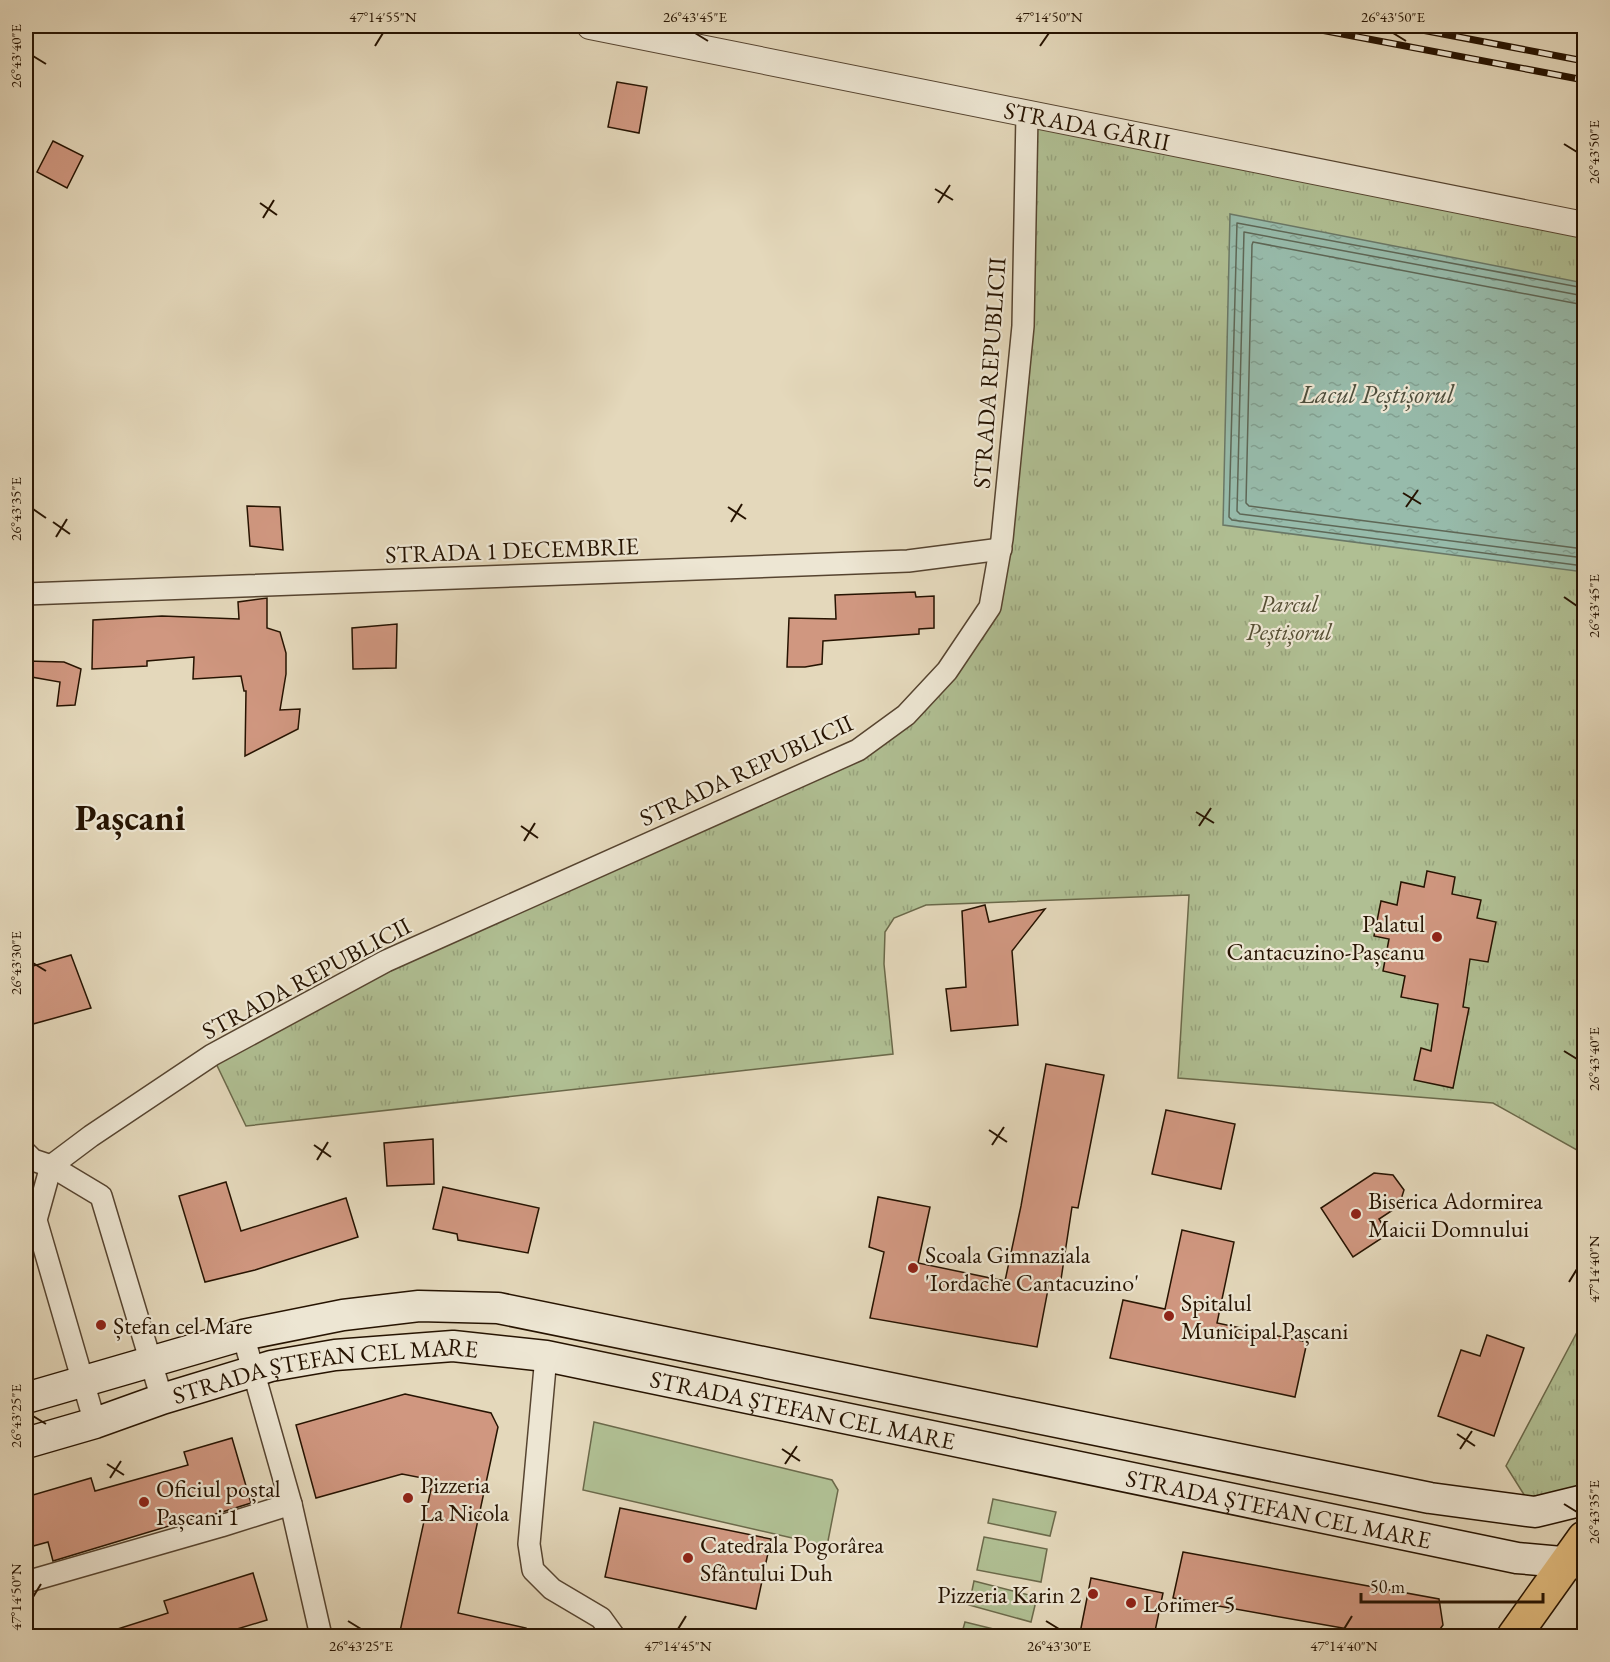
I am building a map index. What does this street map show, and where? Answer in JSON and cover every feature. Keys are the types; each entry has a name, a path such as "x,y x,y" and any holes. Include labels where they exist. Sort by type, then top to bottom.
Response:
{"main road":[{"name":"STRADA ȘTEFAN CEL MARE","path":"26,1398 243,1335 343,1315 419,1306 498,1308 1430,1498 1535,1512 1584,1500"},
{"name":"STRADA ȘTEFAN CEL MARE","path":"26,1443 271,1366 335,1355 453,1346 546,1356 1517,1558 1579,1555"},
{"path":"770,1403 777,1365"},
{"path":"1514,1636 1579,1555"}],"street":[{"name":"STRADA GĂRII","path":"590,26 1584,225"},
{"name":"STRADA REPUBLICII","path":"51,1166 91,1136 212,1055 386,961 858,750 906,715 947,671 990,607 1000,549 1023,326 1027,114"},
{"name":"STRADA 1 DECEMBRIE","path":"26,594 908,561 1000,549"},
{"path":"26,1153 33,1160 51,1166 101,1196 162,1399"},
{"path":"51,1166 36,1220 95,1423"},
{"path":"243,1335 291,1504 321,1636"},
{"path":"546,1356 529,1544 533,1570 552,1589 601,1618 614,1636"},
{"path":"26,1582 291,1504"}],"green space":[{"name":"Parcul Peștișorul","path":"1027,114 1584,225 1584,1154 1493,1103 1178,1078 1189,895 926,905 894,918 885,932 884,964 893,1054 246,1126 212,1055 858,750 906,715 990,607 1002,539"},
{"path":"1584,1319 1584,1500 1535,1512 1506,1466"},
{"path":"594,1422 832,1480 838,1490 827,1546 583,1490"},
{"path":"993,1499 1056,1512 1050,1536 988,1523"},
{"path":"984,1537 1047,1549 1041,1582 977,1570"},
{"path":"974,1581 1037,1597 1031,1622 969,1605"},
{"path":"965,1622 1022,1636 961,1636"}],"water":[{"name":"Lacul Peștișorul","path":"1230,214 1584,283 1584,572 1223,525"}],"building":[{"path":"617,82 647,87 639,133 608,127"},
{"path":"53,141 83,156 67,188 37,172"},
{"path":"247,506 280,507 283,550 250,546"},
{"path":"915,592 916,597 934,596 934,628 919,629 919,634 823,641 822,664 787,667 789,618 836,619 835,595"},
{"path":"267,598 267,628 280,632 286,653 286,674 280,710 300,709 298,729 245,756 246,691 244,691 241,676 193,679 194,657 147,661 147,666 92,669 93,620 162,616 239,619 238,602"},
{"path":"397,624 396,668 353,669 352,628"},
{"path":"26,661 64,662 81,669 75,705 57,706 60,682 26,676"},
{"name":"Palatul Cantacuzino-Pașcanu","path":"1427,871 1455,877 1452,894 1481,900 1477,918 1496,922 1488,962 1470,959 1463,1007 1469,1008 1453,1088 1414,1080 1421,1048 1431,1051 1438,1004 1401,997 1405,976 1383,971 1389,939 1374,936 1381,901 1397,905 1401,882 1424,887"},
{"path":"985,905 989,922 1045,909 1012,951 1018,1025 951,1031 946,989 966,987 962,911"},
{"path":"71,955 91,1008 33,1024 26,1002 26,968"},
{"name":"Scoala Gimnaziala 'Iordache Cantacuzino'","path":"1046,1064 1104,1075 1078,1208 1072,1207 1060,1286 1049,1284 1037,1347 870,1318 884,1252 869,1247 878,1197 930,1207 918,1263 1005,1281"},
{"path":"1166,1110 1235,1124 1221,1189 1152,1174"},
{"path":"433,1139 434,1184 387,1186 384,1143"},
{"name":"Biserica Adormirea Maicii Domnului","path":"1374,1173 1393,1175 1404,1190 1399,1206 1379,1219 1388,1234 1353,1257 1321,1208"},
{"path":"226,1182 241,1231 346,1198 358,1237 255,1270 205,1282 179,1196"},
{"path":"443,1187 539,1208 528,1253 458,1240 457,1234 433,1229"},
{"name":"Spitalul Municipal Pașcani","path":"1182,1230 1234,1242 1217,1323 1307,1342 1295,1397 1110,1358 1123,1300 1165,1309"},
{"path":"1487,1335 1524,1348 1494,1436 1438,1416 1461,1350 1480,1356"},
{"path":"405,1394 491,1413 498,1427 458,1613 526,1628 525,1636 399,1636 433,1480 402,1474 316,1498 296,1425"},
{"name":"Oficiul poștal Pașcani 1","path":"232,1438 251,1503 53,1561 48,1542 26,1548 26,1497 91,1478 95,1491 188,1465 184,1452"},
{"name":"Catedrala Pogorârea Sfântului Duh","path":"620,1508 771,1539 756,1609 605,1577"},
{"path":"1183,1552 1439,1599 1443,1625 1435,1636 1388,1636 1173,1598"},
{"path":"253,1573 267,1620 214,1636 108,1636 108,1632 168,1613 164,1601"},
{"path":"1091,1578 1163,1593 1154,1636 1098,1636 1080,1633"}],"railway":[{"path":"1300,26 1584,80"},
{"path":"1401,26 1584,61"},
{"path":"1575,26 1584,28"}],"place":[{"name":"Palatul Cantacuzino-Pașcanu","path":"1437,937"},
{"name":"Biserica Adormirea Maicii Domnului","path":"1356,1214"},
{"name":"Scoala Gimnaziala 'Iordache Cantacuzino'","path":"913,1268"},
{"name":"Spitalul Municipal Pașcani","path":"1169,1316"},
{"name":"Ștefan cel Mare","path":"101,1325"},
{"name":"Pizzeria La Nicola","path":"408,1498"},
{"name":"Oficiul poștal Pașcani 1","path":"144,1502"},
{"name":"Catedrala Pogorârea Sfântului Duh","path":"688,1558"},
{"name":"Pizzeria Karin 2","path":"1093,1594"},
{"name":"Lorimer 5","path":"1131,1603"}],"district":[{"name":"Pașcani","path":"130,817"}]}
